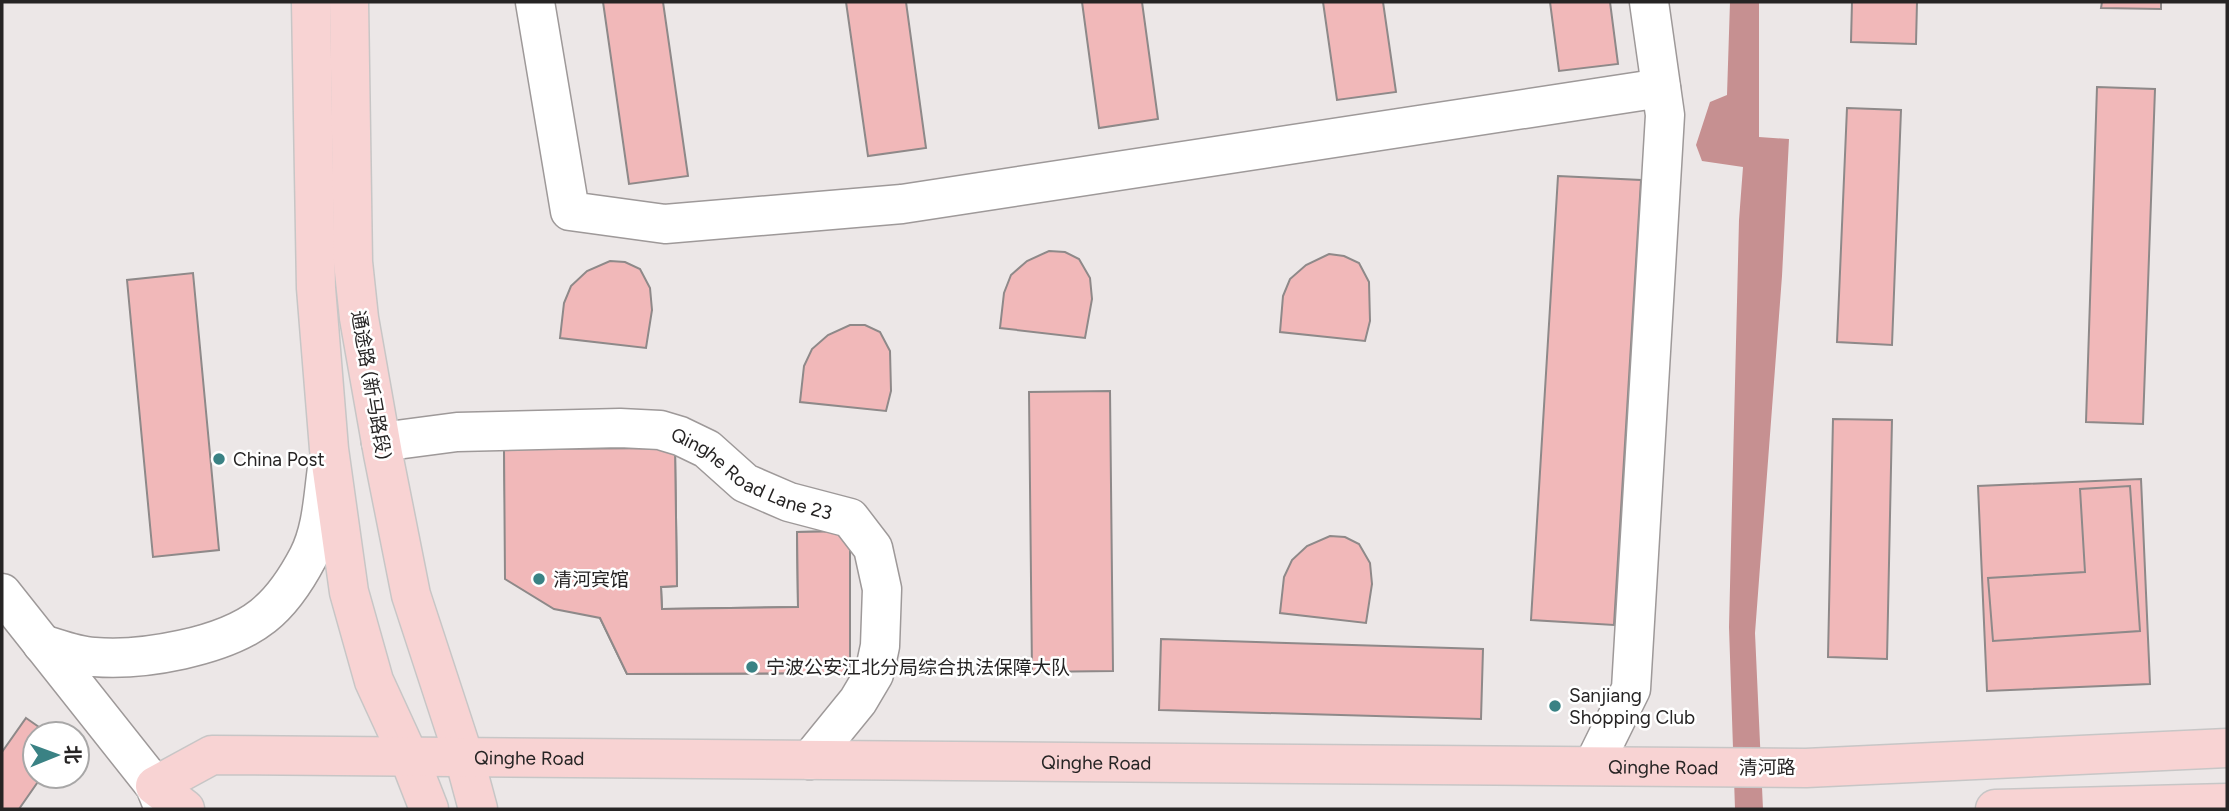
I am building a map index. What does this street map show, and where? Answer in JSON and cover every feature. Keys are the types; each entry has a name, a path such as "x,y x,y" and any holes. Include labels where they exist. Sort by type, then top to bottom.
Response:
{"main road":[{"name":"通途路 (新马路段)","path":"311,2 317,288 329,449 349,592 374,681 429,809"},
{"name":"通途路 (新马路段)","path":"349,2 353,262 359,318 411,595 464,757 478,809"},
{"name":"清河路","path":"1729,767 1805,768 2227,748"},
{"name":"Qinghe Road","path":"151,801 212,755 1729,767"},
{"path":"151,801 185,809"},
{"path":"1996,809 2227,803"}],"street":[{"path":"535,2 569,211 665,225 902,204 1661,88"},
{"path":"1594,764 1631,689 1665,115 1649,2"},
{"name":"Qinghe Road Lane 23","path":"381,442 457,432 620,428 660,430 707,449 746,483 789,502 850,518 873,548 882,589 880,646 874,674 858,701 810,760"},
{"path":"42,643 66,652 94,657 142,655 185,648 231,634 263,616 289,588 309,555 320,518 329,449"},
{"path":"2,593 42,643 151,801"}],"shaded area":[{"path":"1730,2 1759,2 1759,137 1789,139 1782,276 1755,633 1763,809 1735,809 1729,627 1739,220 1743,167 1702,161 1696,145 1710,102 1727,95"}],"building":[{"path":"603,2 663,2 688,176 629,184"},
{"path":"846,2 906,2 926,148 868,156"},
{"path":"1082,2 1142,2 1158,119 1099,128"},
{"path":"1323,2 1383,2 1396,92 1337,100"},
{"path":"1550,2 1610,2 1618,64 1559,71"},
{"path":"1852,2 1917,2 1916,44 1851,42"},
{"path":"2102,2 2161,2 2161,9 2101,8"},
{"path":"2097,87 2155,89 2143,424 2086,422"},
{"path":"1847,108 1901,110 1892,345 1837,342"},
{"path":"1558,176 1641,180 1614,625 1531,620"},
{"path":"1049,251 1065,252 1079,259 1090,278 1092,299 1085,338 1000,328 1004,293 1011,275 1027,261"},
{"path":"1329,254 1344,256 1359,263 1369,282 1370,321 1365,341 1280,332 1283,296 1290,279 1306,265"},
{"path":"610,261 625,262 640,269 650,288 652,310 646,348 560,338 564,303 571,286 587,271"},
{"path":"193,273 219,550 153,557 127,280"},
{"path":"850,325 865,325 880,332 890,351 891,391 886,411 800,402 804,366 812,349 828,335"},
{"path":"1110,391 1113,671 1032,672 1029,392"},
{"path":"1833,419 1892,420 1887,659 1828,657"},
{"path":"675,448 677,586 661,587 662,609 798,607 797,532 850,531 850,673 627,674 600,618 598,501 505,503 504,449"},
{"path":"675,448 677,586 661,587 662,609 798,607 797,532 850,531 850,673 627,674 600,618 554,609 505,579 504,449"},
{"path":"2141,479 2150,684 1987,691 1978,486"},
{"path":"2130,486 2140,631 1993,641 1988,578 2085,572 2080,489"},
{"path":"1330,536 1345,537 1359,544 1370,563 1372,584 1366,623 1280,613 1284,577 1292,560 1307,546"},
{"path":"1161,639 1483,649 1481,719 1159,710"},
{"path":"21,725 21,790 32,790 19,809 2,809 2,752"}],"place":[{"name":"China Post","path":"219,459"},
{"name":"清河宾馆","path":"539,579"},
{"name":"宁波公安江北分局综合执法保障大队","path":"752,667"},
{"name":"Sanjiang Shopping Club","path":"1555,706"}]}
